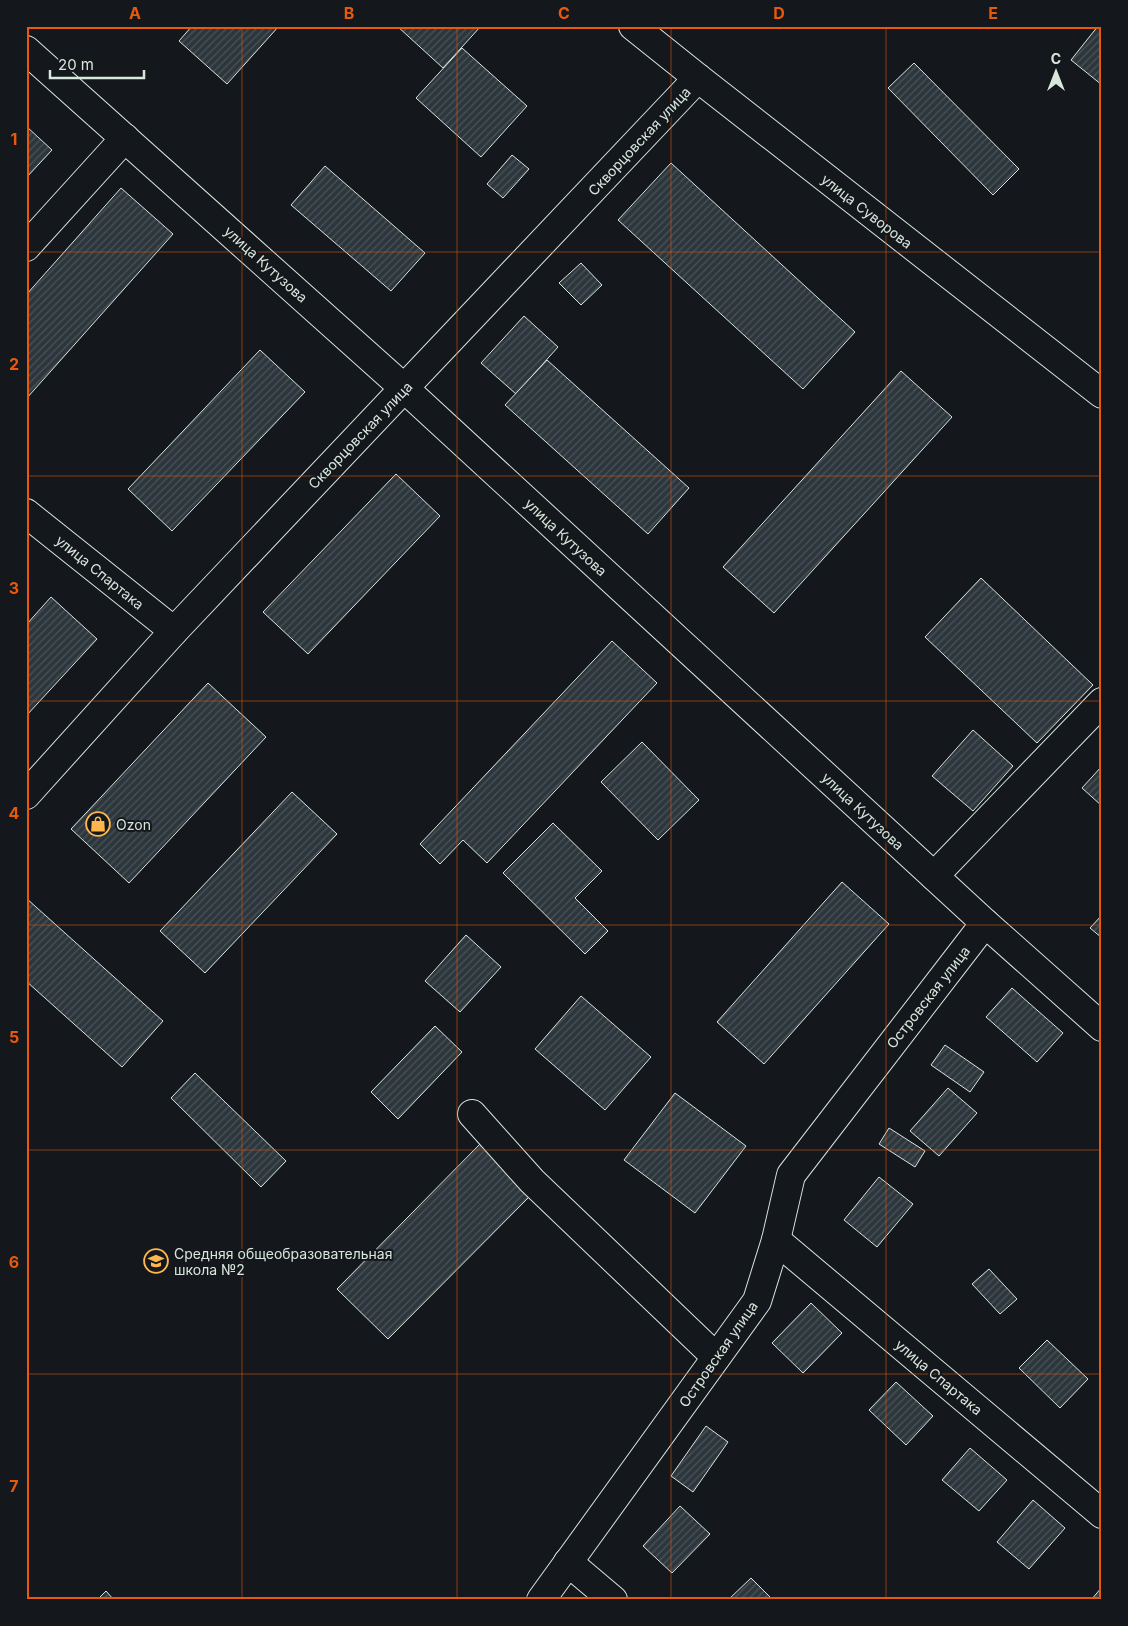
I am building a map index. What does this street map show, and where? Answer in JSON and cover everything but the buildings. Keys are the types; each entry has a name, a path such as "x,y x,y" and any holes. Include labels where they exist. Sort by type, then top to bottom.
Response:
{"street":[{"name":"улица Суворова","path":"633,26 1102,394"},
{"name":"улица Кутузова","path":"26,50 405,389 985,923 1102,1026"},
{"name":"Скворцовская улица","path":"26,795 174,631 698,78"},
{"path":"26,247 125,138"},
{"name":"улица Спартака","path":"26,513 174,631"},
{"path":"934,876 1102,702"},
{"name":"Островская улица","path":"541,1600 757,1301 776,1240 791,1175 985,923"},
{"path":"472,1114 532,1181 716,1358"},
{"name":"улица Спартака","path":"776,1240 1102,1514"},
{"path":"568,1562 613,1600"}],"place":[{"name":"Ozon","path":"98,824"},
{"name":"Средняя общеобразовательная школа №2","path":"156,1261"}]}
